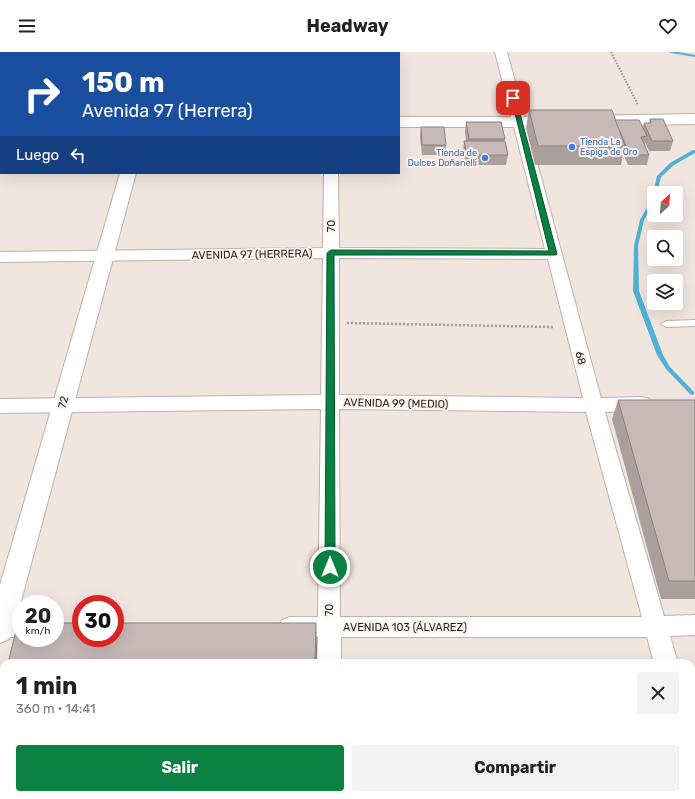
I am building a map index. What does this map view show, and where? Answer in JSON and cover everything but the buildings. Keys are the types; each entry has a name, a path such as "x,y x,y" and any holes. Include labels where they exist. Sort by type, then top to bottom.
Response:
{"street":[{"name":"68","path":"501,52 553,254 665,659"},
{"path":"400,122 519,122 695,119"},
{"name":"72","path":"6,628 62,405 128,174"},
{"name":"70","path":"329,659 331,174"},
{"name":"AVENIDA 97 (HERRERA)","path":"0,257 331,253 553,254"},
{"name":"AVENIDA 99 (MEDIO)","path":"0,406 331,402 594,405 656,403"},
{"name":"AVENIDA 103 (ÁLVAREZ)","path":"266,627 656,627 695,625"}],"lane":[{"path":"666,324 695,323"}],"path":[{"path":"611,52 645,119"},
{"path":"331,323 573,327"}],"waterway":[{"path":"671,52 695,56"},
{"path":"657,186 659,177 672,164 695,151"},
{"path":"647,211 642,220 636,246 636,291 660,355 668,368 692,393"}],"place":[{"name":"Tienda La Espiga de Oro","path":"572,147"},
{"name":"Tienda de Dulces Doñanelli","path":"485,158"}],"route":[{"path":"330,567 331,253 553,254 513,98"}]}
